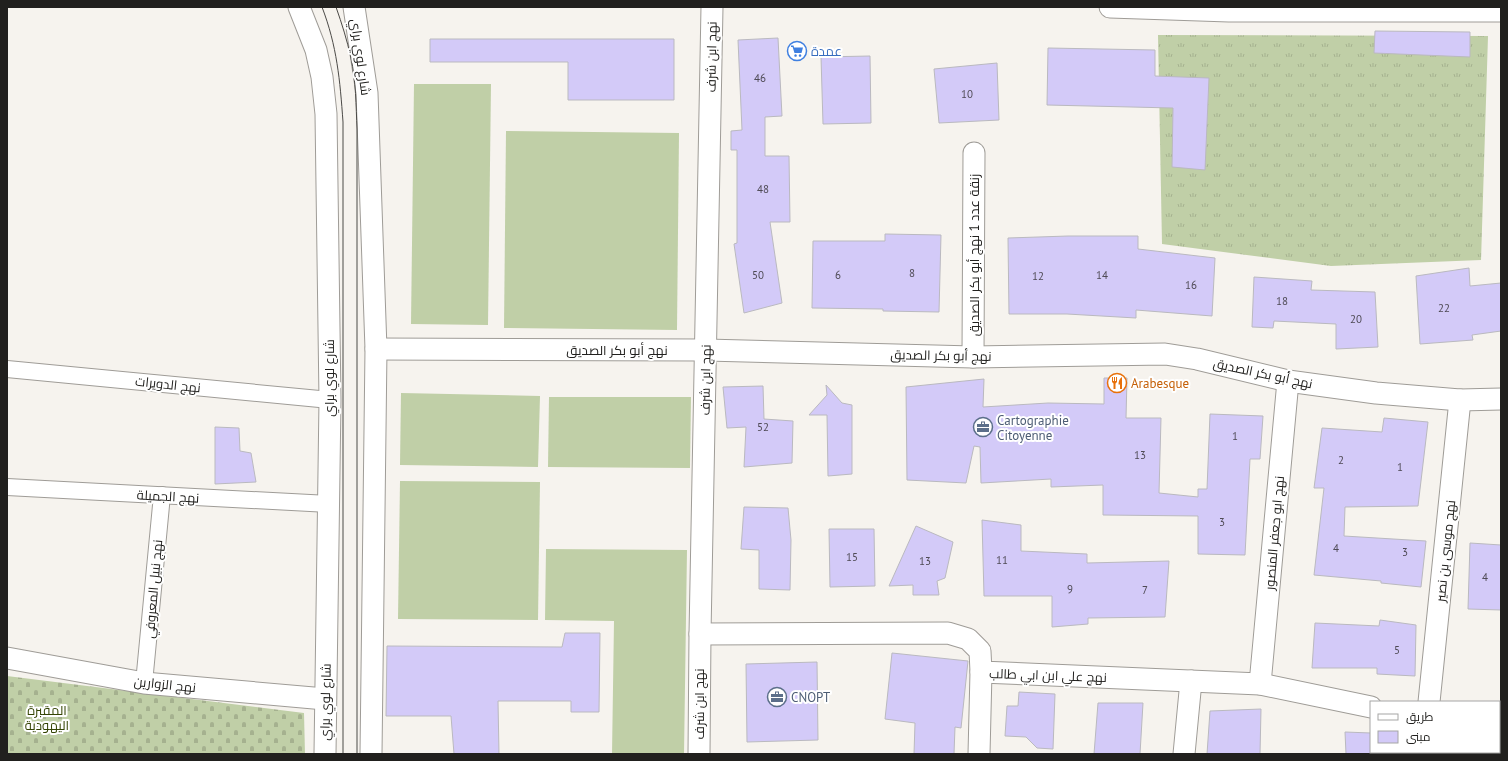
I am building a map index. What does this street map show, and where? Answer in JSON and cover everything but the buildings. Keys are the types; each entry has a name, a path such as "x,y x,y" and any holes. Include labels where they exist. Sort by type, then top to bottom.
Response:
{"street":[{"name":"شارع لوي براي","path":"299,7 316,50 322,77 326,114 330,400 325,754"},
{"name":"شارع لوي براي","path":"354,7 367,92 376,349 371,754"},
{"name":"نهج ابن شرف","path":"699,754 712,7"},
{"path":"1110,7 1229,11 1501,11"},
{"name":"زنقة عدد 1 نهج أبو بكر الصديق","path":"973,357 974,153"},
{"name":"نهج أبو بكر الصديق","path":"376,349 706,350 973,357 1165,354 1196,359 1288,381 1376,393 1460,400 1501,399"},
{"name":"نهج الدويرات","path":"7,368 330,400"},
{"name":"نهج ابو جعفر المنصور","path":"1260,684 1288,381"},
{"name":"نهج موسى بن نصير","path":"1430,701 1460,400"},
{"name":"نهج الجميلة","path":"7,490 162,495 329,504"},
{"name":"نهج نبيل المعروفي","path":"144,682 162,495"},
{"name":"نهج علي ابن ابي طالب","path":"700,634 948,633 968,639 980,651 981,672 1260,684 1370,707"},
{"name":"نهج الزوارين","path":"7,658 144,682 325,699"},
{"path":"979,754 981,672"},
{"path":"1184,754 1191,681"}],"green space":[{"path":"1158,35 1488,36 1481,260 1331,266 1162,244"},
{"path":"414,84 491,84 488,325 411,324"},
{"path":"506,131 679,133 677,330 504,328"},
{"path":"401,393 540,396 538,467 400,465"},
{"path":"549,397 691,397 690,468 548,467"},
{"path":"400,481 540,482 538,620 398,619"},
{"path":"546,549 687,550 684,754 612,754 614,621 545,620"},
{"name":"المقبرة اليهودية","path":"7,676 304,713 305,754 7,754"}],"tram line":[{"path":"322,7 327,21 337,63 343,122 343,754"},
{"path":"336,7 353,67 356,94 357,129 357,754"}],"place":[{"name":"عمدة","path":"797,51"},
{"name":"Arabesque","path":"1117,383"},
{"name":"Cartographie Citoyenne","path":"983,427"},
{"name":"CNOPT","path":"777,697"}]}
